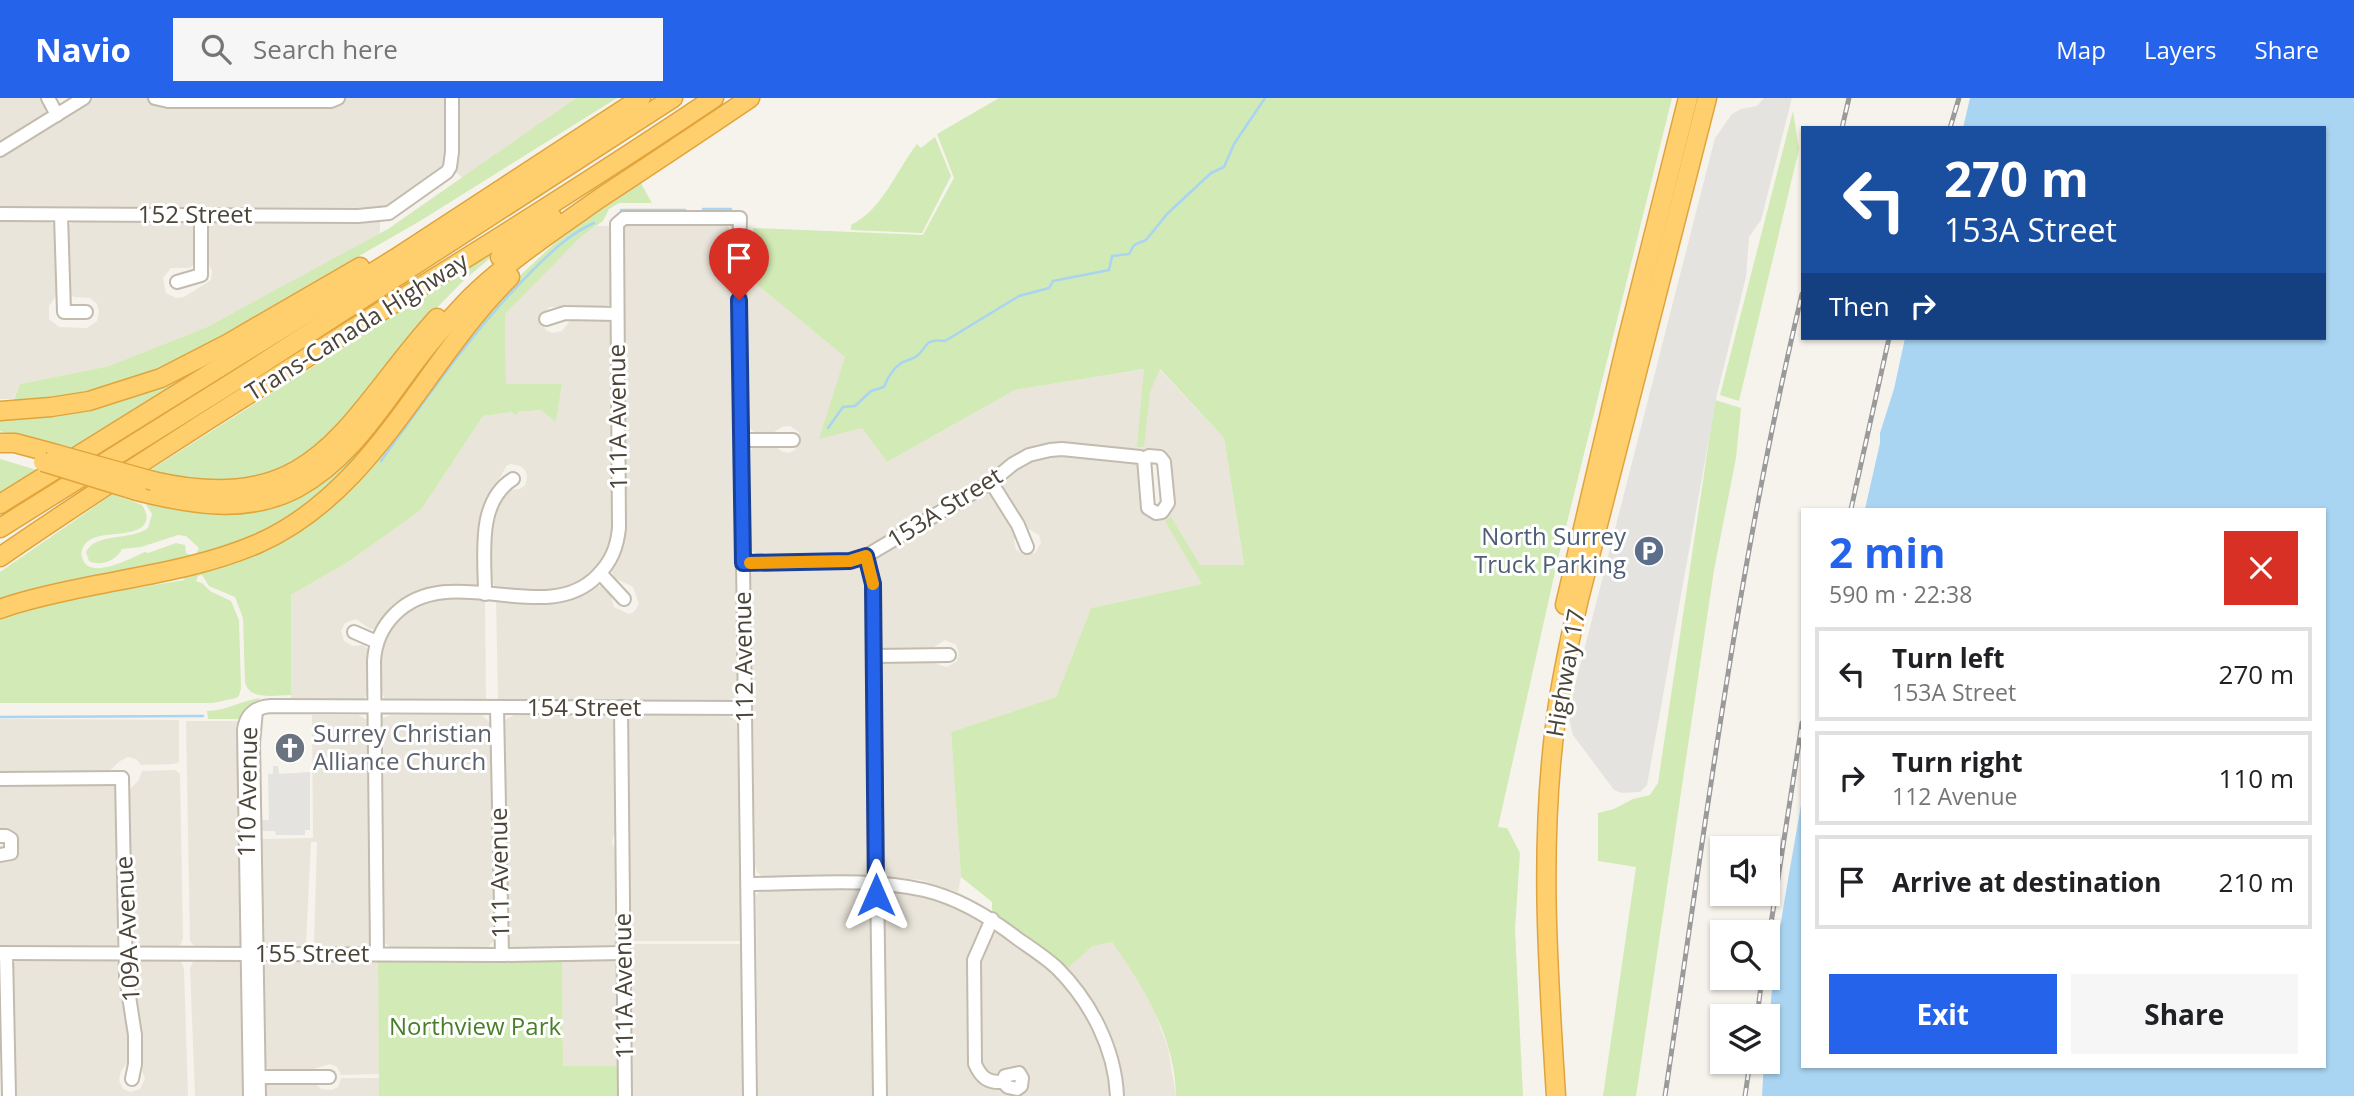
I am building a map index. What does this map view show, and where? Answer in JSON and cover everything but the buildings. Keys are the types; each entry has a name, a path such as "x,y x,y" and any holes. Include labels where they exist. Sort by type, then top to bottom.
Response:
{"highway":[{"path":"0,504 237,359 641,98"},
{"name":"Trans-Canada Highway","path":"0,528 258,367 673,98"},
{"name":"Trans-Canada Highway","path":"0,557 83,500 714,98"},
{"path":"50,458 136,491 206,505 243,504 283,494 319,474 343,455 420,356 471,297 527,251 750,98"},
{"name":"Highway 17","path":"1545,1096 1534,871 1545,719 1564,607 1688,98"},
{"path":"1627,341 1663,232 1697,98"},
{"name":"Highway 17","path":"1556,1096 1546,932 1550,788 1556,719 1579,598 1707,98"},
{"path":"1674,227 1699,157 1714,98"},
{"path":"0,444 11,452 209,490 246,488 278,479 311,461 352,424 411,347 464,287 520,240 640,156 691,114"},
{"path":"0,411 89,401 172,373 533,168"},
{"path":"0,609 41,597 173,571 226,556 259,543 294,524 328,498 378,446 496,290 531,256 600,199"}],"street":[{"path":"48,98 57,115"},
{"path":"0,150 84,98"},
{"path":"155,98 195,101 331,101 338,98"},
{"name":"152 Street","path":"0,214 358,216 389,213 447,172 452,160 452,98"},
{"path":"61,215 64,312 86,312"},
{"path":"177,282 201,275 201,215"},
{"name":"111A Avenue","path":"600,573 611,559 619,528 619,221 624,218 740,218"},
{"name":"112 Avenue","path":"740,218 750,1096"},
{"path":"546,319 565,313 617,314"},
{"path":"741,440 793,440"},
{"name":"153A Street","path":"743,563 850,561 866,556 991,482 1029,455 1050,450 1117,454 1144,459"},
{"path":"485,594 486,529 489,511 499,490 513,479"},
{"path":"991,482 1018,525 1027,547"},
{"path":"866,556 873,584 880,883 880,1096"},
{"path":"377,954 374,661 377,642 388,621 404,606 428,594 445,591 558,596 581,588 600,573 624,599"},
{"path":"354,632 377,642"},
{"path":"874,656 949,655"},
{"name":"154 Street","path":"256,710 271,706 745,708"},
{"name":"111 Avenue","path":"498,708 502,955"},
{"name":"111A Avenue","path":"621,708 625,1096"},
{"name":"110 Avenue","path":"250,1096 254,1077 252,954 244,730 247,718 256,710"},
{"name":"109A Avenue","path":"0,779 126,775 125,954 126,984 134,1027 135,1064 132,1079"},
{"path":"0,836 11,839 12,846 11,853 0,855"},
{"path":"748,884 880,883 939,894 992,919 1054,965 1079,994 1099,1028 1109,1052 1116,1096"},
{"path":"992,919 974,960 975,1064 981,1076 992,1083 1003,1082"},
{"path":"3,953 9,1096"},
{"name":"155 Street","path":"3,953 624,953"},
{"path":"254,1077 328,1077"},
{"name":"110 Avenue","path":"254,1077 259,1096"}],"shaded area":[{"path":"0,98 42,98 46,112 43,117 0,144"},
{"path":"91,98 147,98 158,104 344,98 447,98 447,158 444,168 387,209 0,208 0,158"},
{"path":"456,98 576,98 463,178 454,171"},
{"name":"North Surrey Truck Parking","path":"1764,98 1792,98 1761,220 1749,237 1746,277 1717,394 1647,785 1640,792 1622,793 1614,790 1573,735 1569,709 1715,138 1732,114 1757,106"},
{"path":"380,219 380,234 207,327 109,366 20,384 13,399 0,399 0,221 47,221 55,225 58,293 49,306 49,319 59,327 87,328 97,321 97,304 90,298 74,297 69,292 67,229 76,220 193,223 196,230 196,262 190,268 171,268 163,278 166,293 176,298 184,297 211,280 212,271 207,260 207,230 215,221"},
{"path":"628,223 727,224 731,233 737,691 735,698 729,700 498,700 496,599 601,586 611,596 614,607 629,614 634,612 639,604 633,587 615,578 610,568 625,524 622,231"},
{"path":"597,226 609,226 612,234 611,304 604,307 550,307 543,313 541,322 546,330 552,333 562,331 572,318 605,318 612,324 614,535 601,561 584,578 564,587 549,590 502,590 495,587 490,576 494,510 507,490 520,489 527,478 522,467 507,465 488,499 478,585 437,587 417,592 398,604 374,629 356,619 345,623 341,631 344,641 353,646 363,645 369,650 369,689 364,699 291,700 291,595 348,562 421,510 483,416 541,410 556,421 562,384 506,384 505,314 581,237"},
{"path":"747,283 755,283 845,357 862,428 887,462 1015,390 1145,369 1159,369 1224,438 1244,566 1202,584 1091,608 1056,697 951,732 961,877 958,892 921,880 890,877 882,870 880,668 885,661 934,661 947,667 957,661 959,653 956,645 945,640 931,649 888,650 881,647 874,562 881,555 987,492 1006,510 1016,534 1016,549 1023,555 1035,553 1041,543 1039,535 1025,527 1001,485 1003,479 1016,468 1043,456 1062,454 1134,461 1139,467 1144,508 1171,508 1155,452 1068,444 1051,445 865,551 838,556 757,554 752,551 750,545 751,450 755,445 773,444 788,453 795,450 801,440 799,432 790,426 782,427 771,434 755,433 750,428"},
{"path":"855,565 863,570 867,584 871,867 865,876 858,878 763,877 755,866 751,575 756,568"},
{"path":"450,596 485,599 486,700 385,699 380,689 379,660 385,637 400,615 413,605"},
{"path":"642,712 646,715 727,715 737,721 741,941 628,941 627,718 633,713"},
{"path":"603,713 616,717 618,832 612,843 618,854 618,943 610,948 511,947 506,942 505,720 514,715"},
{"path":"312,715 358,715 369,721 372,942 365,947 323,946 314,942 317,842 311,842 306,943 300,947 271,947 262,941 262,839 313,838"},
{"path":"391,715 482,715 493,726 496,939 487,948 390,947 384,942 380,726 383,718"},
{"path":"0,719 179,720 179,762 141,765 136,759 128,757 109,771 0,771"},
{"path":"186,721 240,721 237,737 240,927 243,932 242,944 236,948 196,948 190,941"},
{"path":"273,766 278,766 279,774 310,772 310,830 305,830 305,835 276,835 275,831 262,831 262,820 269,820 268,774 273,774"},
{"path":"175,770 180,774 183,939 177,948 139,948 131,939 129,790 139,780 142,771"},
{"path":"0,782 111,783 116,788 120,937 116,946 0,948 0,859 17,838 13,832 0,832"},
{"path":"765,887 864,888 869,892 872,900 874,1096 758,1096 756,895"},
{"path":"888,888 926,893 982,920 983,929 972,948 969,963 970,1060 1000,1088 1013,1095 1019,1094 1021,1069 1010,1067 993,1076 987,1074 980,1061 979,963 990,936 997,932 1049,968 1067,985 1092,1022 1105,1055 1113,1096 884,1096 883,893"},
{"path":"1112,942 1135,974 1154,1010 1168,1048 1176,1096 1122,1096 1122,1087 1066,970 1093,946"},
{"path":"628,944 741,944 743,1096 630,1096"},
{"path":"562,955 619,959 622,1066 563,1066"},
{"path":"20,958 117,961 120,966 130,1038 129,1061 121,1071 119,1080 123,1089 131,1092 140,1089 145,1079 140,1065 131,966 141,958 180,960 184,968 188,1096 14,1096 12,970 13,964"},
{"path":"194,960 238,960 243,964 242,1051 245,1055 246,1096 195,1096 190,968"},
{"path":"269,960 378,960 379,1074 341,1075 337,1067 330,1064 308,1071 272,1071 265,1067 264,981 261,975 262,967"},
{"path":"341,1078 379,1078 379,1096 263,1096 265,1086 269,1082 314,1082 321,1089 332,1090 338,1087"}],"green space":[{"path":"576,98 617,98 420,221 185,356 144,374 102,387 13,401 20,384 109,366 207,327 388,229"},
{"path":"999,98 1672,98 1557,563 1498,827 1507,828 1520,853 1515,929 1523,1096 1176,1096 1170,1054 1156,1014 1112,942 1093,946 1066,970 992,910 992,902 961,877 951,732 1056,697 1091,608 1202,584 1165,521 1171,517 1200,565 1244,565 1224,438 1160,369 1150,392 1144,447 1137,447 1144,369 1015,390 887,462 862,428 819,439 845,357 755,283 753,228 923,235 954,178 937,134"},
{"path":"1793,111 1799,149 1739,401 1720,395"},
{"path":"935,137 951,176 922,233 851,230 851,225 862,218 880,199 917,144 921,148"},
{"path":"639,180 652,203 619,203 609,209 603,221 581,237 505,314 506,384 562,384 556,422 541,410 518,412 517,415 511,412 483,416 421,510 348,562 291,595 291,695 264,696 247,688 243,618 235,597 209,586 202,575 198,576 196,581 231,601 239,620 241,688 236,698 213,703 0,703 0,618 72,598 185,580 179,575 334,503 375,462 466,338 512,283 555,243"},
{"path":"494,252 495,254 463,281 428,317 357,406 331,430 324,443 281,471 225,485 147,472"},
{"path":"477,301 369,446 310,504 262,533 216,551 0,603 0,572 113,494 142,505 146,520 139,529 100,536 87,542 81,555 92,568 111,566 176,543 185,545 186,553 196,554 199,548 186,536 178,535 141,547 122,549 108,561 89,561 86,552 98,542 148,528 152,514 144,501 199,513 236,513 281,502 325,479 343,465 373,433 430,356"},
{"path":"232,351 69,450 0,431 0,417"},
{"path":"1715,400 1741,408 1736,458 1714,570 1636,1096 1603,1096 1636,867 1598,861 1598,813 1650,795 1658,783"},
{"path":"0,459 37,470 0,495"},
{"path":"261,698 248,706 240,719 208,719 207,711"},
{"name":"Northview Park","path":"562,955 563,1066 622,1066 623,1096 379,1096 378,960"}],"water":[{"path":"1970,98 2354,98 2354,1096 1762,1096 1763,1074 1780,1074 1780,1004 1771,1004 1771,997 1772,990 1780,990 1780,930 1801,805 1801,1068 2326,1068 2326,508 1865,508 1880,433 1894,389 1905,340 2326,340 2326,126 1963,126"}],"waterway":[{"path":"828,428 843,407 855,406 871,391 884,387 898,365 917,356 931,342 945,341 1019,296 1049,288 1053,281 1109,270 1112,256 1129,254 1134,245 1146,240 1167,214 1211,173 1224,167 1234,144 1265,98"},
{"path":"703,209 731,209"},
{"path":"621,210 685,210"},
{"path":"381,461 452,363 490,316 560,244 594,223"},
{"path":"0,717 203,716"}],"railway":[{"path":"1842,126 1849,98"},
{"path":"1951,126 1959,98"},
{"path":"1665,1096 1709,794 1742,593 1801,298"},
{"path":"1851,508 1889,340"},
{"path":"1772,920 1801,729"},
{"path":"1759,1004 1760,990"},
{"path":"1745,1096 1748,1074"}],"slow traffic":[{"path":"750,563 850,561 866,556 873,584"}],"place":[{"name":"North Surrey Truck Parking","path":"1649,551"},
{"name":"Surrey Christian Alliance Church","path":"290,748"}],"route":[{"path":"739,300 743,563 850,561 866,556 869,565 873,584 876,895"}]}
